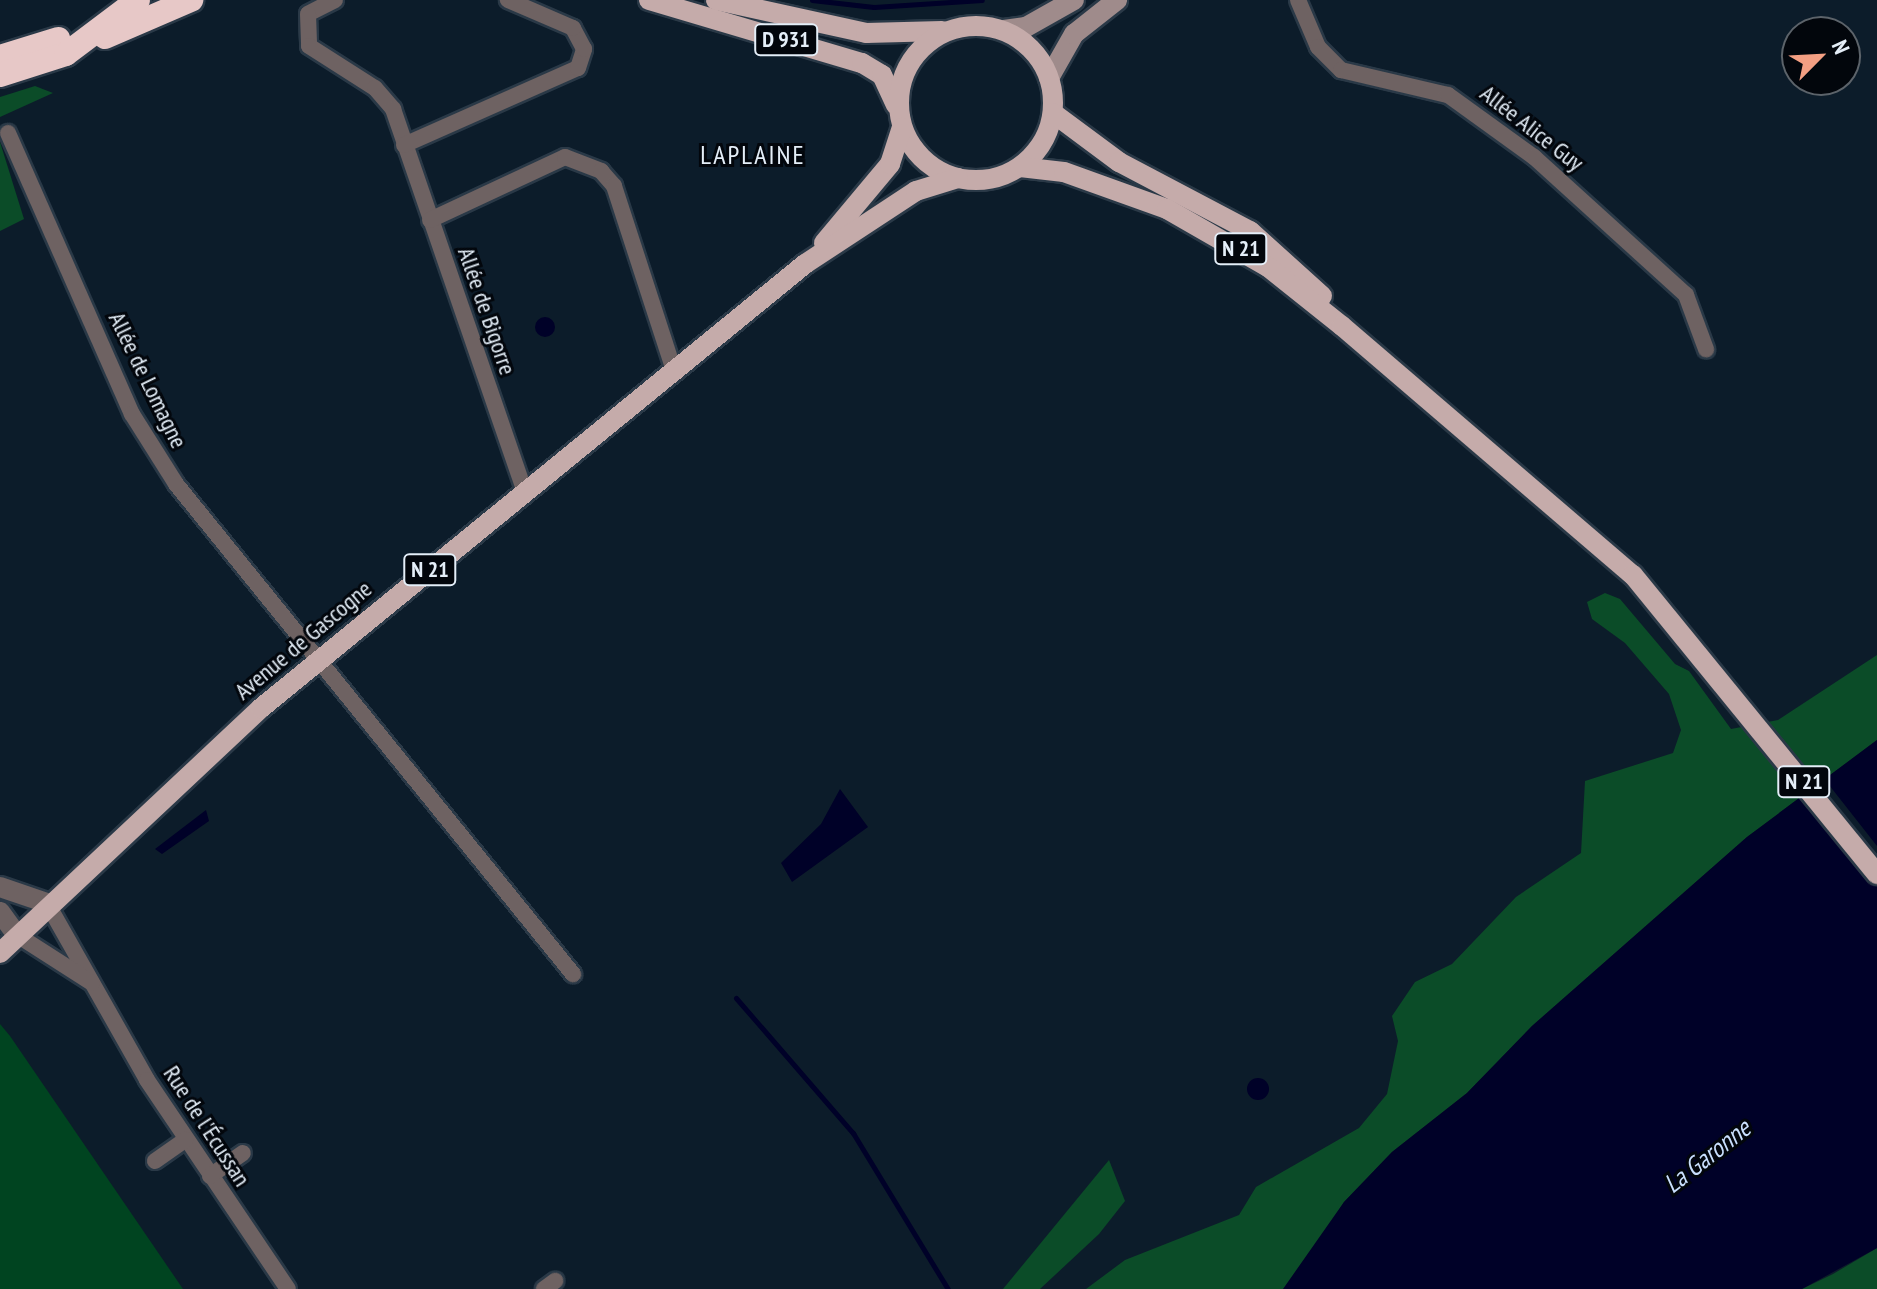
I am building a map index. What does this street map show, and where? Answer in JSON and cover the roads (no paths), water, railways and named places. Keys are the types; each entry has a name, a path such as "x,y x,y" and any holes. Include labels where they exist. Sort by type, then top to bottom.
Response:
{"highway":[{"path":"0,57 63,37 120,0"},
{"path":"66,54 138,0"},
{"path":"0,75 66,54 191,0"}],"main road":[{"name":"D 931","path":"649,0 862,63 882,75 901,120"},
{"name":"D 931","path":"716,0 866,33 946,31"},
{"path":"1004,30 1023,41 1049,78 1053,113 1047,134 1020,167 990,179 958,178 915,151 901,120 908,64 946,31 1026,27 1074,0"},
{"path":"1049,78 1074,34 1117,0"},
{"name":"N 21","path":"1053,113 1083,140 1213,208 1283,257 1605,534 1877,858"},
{"name":"Avenue de Gascogne","path":"805,264 890,164 901,120"},
{"name":"N 21","path":"1020,167 1064,172 1145,200 1268,267 1601,542 1736,687 1877,874"},
{"name":"Avenue de Gascogne","path":"0,953 47,903 321,659 805,264 916,191 958,178"}],"street":[{"name":"Allée de Bigorre","path":"335,0 308,14 309,46 385,97 525,492"},
{"path":"404,145 578,68 584,49 573,28 508,0"},
{"name":"Allée Alice Guy","path":"1298,0 1318,47 1341,70 1448,95 1534,157 1686,295 1706,349"},
{"name":"Allée de Lomagne","path":"8,133 147,440 573,974"},
{"path":"430,220 565,157 601,171 614,186 674,371"},
{"path":"0,887 47,903"},
{"name":"Rue de l'Écussan","path":"47,903 185,1140 288,1289"},
{"path":"0,912 17,935"},
{"name":"Rue de l'Écussan","path":"17,935 93,984"},
{"path":"155,1161 185,1140"},
{"path":"210,1176 243,1153"}],"water":[{"path":"545,317 552,320 555,327 552,334 545,337 538,334 535,327 538,320"},
{"name":"La Garonne","path":"1877,740 1877,1248 1802,1289 1283,1289 1344,1202 1392,1152 1467,1093 1532,1026 1747,837"},
{"path":"840,789 868,827 792,882 781,863 821,824"},
{"path":"206,810 209,821 162,854 155,849"},
{"path":"1258,1078 1266,1081 1269,1089 1266,1097 1258,1100 1250,1097 1247,1089 1250,1081"}],"waterway":[{"path":"812,0 874,7 982,0"},
{"path":"736,998 853,1133 948,1289"}],"district":[{"name":"LAPLAINE","path":"753,155"}]}
